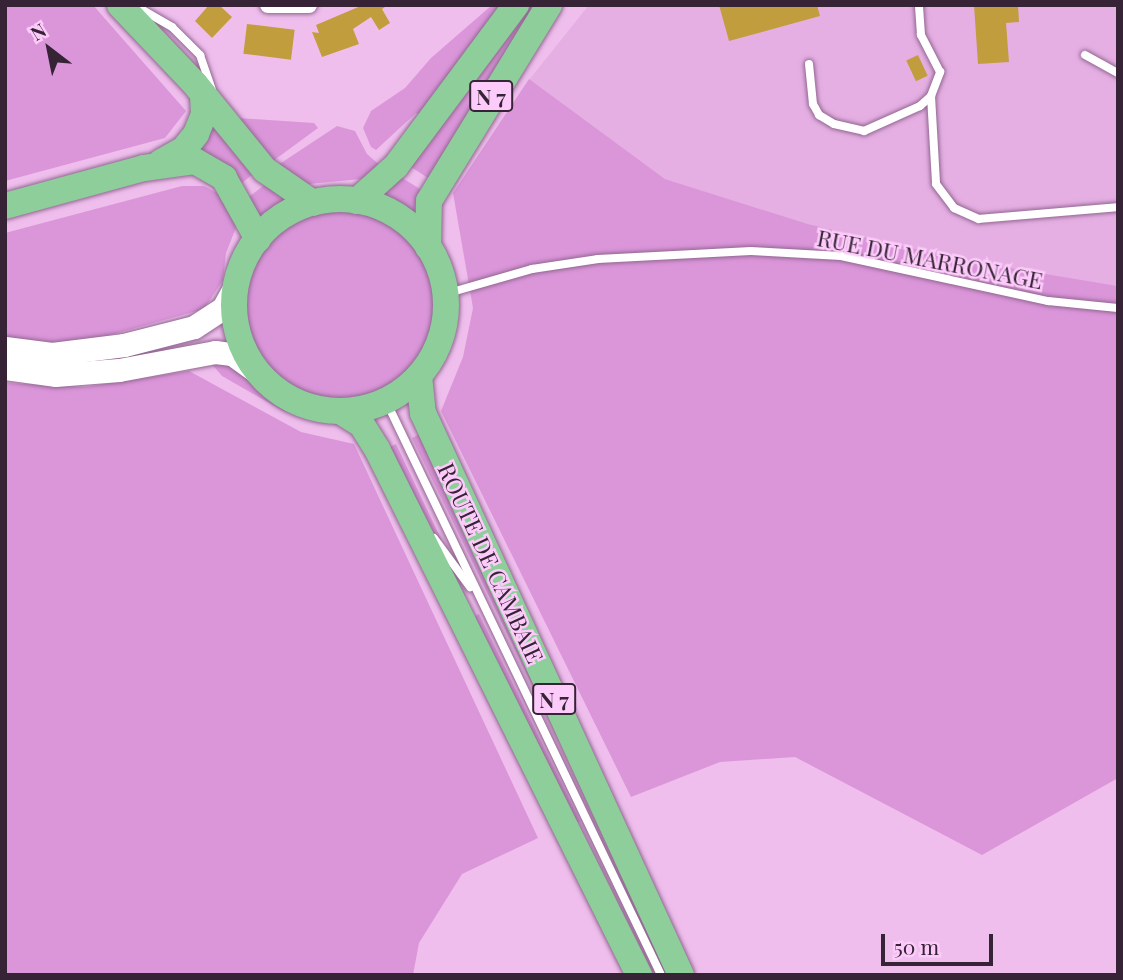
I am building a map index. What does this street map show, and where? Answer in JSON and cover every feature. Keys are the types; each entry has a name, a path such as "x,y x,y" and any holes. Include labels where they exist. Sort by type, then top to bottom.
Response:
{"main road":[{"path":"120,5 202,94 265,170 313,203"},
{"name":"N 7","path":"357,201 396,166 516,5"},
{"name":"N 7","path":"428,247 429,201 549,5"},
{"path":"153,166 184,149 196,134 204,114 202,94"},
{"path":"5,206 153,166 195,161 226,181 258,239"},
{"path":"5,348 52,354 124,345 194,327 223,308 258,239 283,217 313,203 357,201 405,221 428,247 445,294 444,323 435,352 419,376 386,401 340,411 309,407 281,394 232,354 215,352 119,370 55,375 5,368"},
{"path":"236,285 237,326 242,346 258,373"},
{"name":"ROUTE DE CAMBAIE","path":"419,376 427,424 681,975"},
{"path":"340,411 362,425 377,449"},
{"name":"N 7","path":"377,449 639,975"}],"street":[{"path":"268,5 309,5"}],"lane":[{"path":"134,5 172,27 200,55 223,119"},
{"path":"919,5 921,35 940,72 931,96 936,184 954,208 979,219 1118,207"},
{"path":"1085,55 1118,73"},
{"path":"809,64 813,104 820,115 834,124 864,131 920,106 931,96"},
{"name":"RUE DU MARRONAGE","path":"445,294 532,269 598,259 751,251 841,256 1048,301 1118,309"},
{"path":"386,401 661,975"},
{"path":"377,449 482,603"}],"shaded area":[{"path":"5,5 93,5 186,111 165,138 5,181"},
{"path":"492,5 506,5 421,115 416,113 376,150 371,147 363,128 371,111 405,88 431,58"},
{"path":"521,5 537,5 428,178 405,163"},
{"path":"589,5 1118,5 1118,286 963,260 808,224 665,179 529,80"},
{"path":"529,79 665,179 808,224 963,260 1118,286 1118,778 982,855 795,757 720,762 631,797 441,411 463,357 473,308 453,193"},
{"path":"238,118 314,123 318,128 273,161"},
{"path":"210,121 258,170 237,187 195,151"},
{"path":"337,126 355,131 367,154 382,167 361,179 298,185 278,165"},
{"path":"399,176 420,189 414,213 380,194"},
{"path":"267,183 286,198 255,222 246,199"},
{"path":"182,186 204,186 219,194 237,225 226,253 223,280 204,309 92,340 58,343 5,337 5,233"},
{"path":"338,208 357,209 375,215 407,236 428,268 434,286 434,324 428,342 407,374 375,395 357,401 338,402 319,401 301,395 269,374 248,342 242,324 241,305 242,286 248,268 269,236 301,215 319,209"},
{"path":"209,361 226,362 243,372 285,408 339,420 348,428 283,411 222,376"},
{"path":"189,371 301,432 354,444 538,838 462,874 419,943 413,975 5,975 5,383 85,387"},
{"path":"422,433 592,808 412,438"},
{"path":"396,444 441,539 438,540 388,448"},
{"path":"479,614 580,822 572,826 471,618"}],"building":[{"path":"209,5 219,5 232,17 212,38 195,21"},
{"path":"363,5 388,5 382,9 390,23 379,30 371,17 353,29 359,44 322,57 312,32 319,33 316,25"},
{"path":"719,5 817,5 820,16 729,41"},
{"path":"974,5 1018,5 1019,22 1006,23 1009,62 978,64"},
{"path":"247,24 295,30 291,60 243,54"},
{"path":"918,55 928,76 916,81 906,60"}]}
